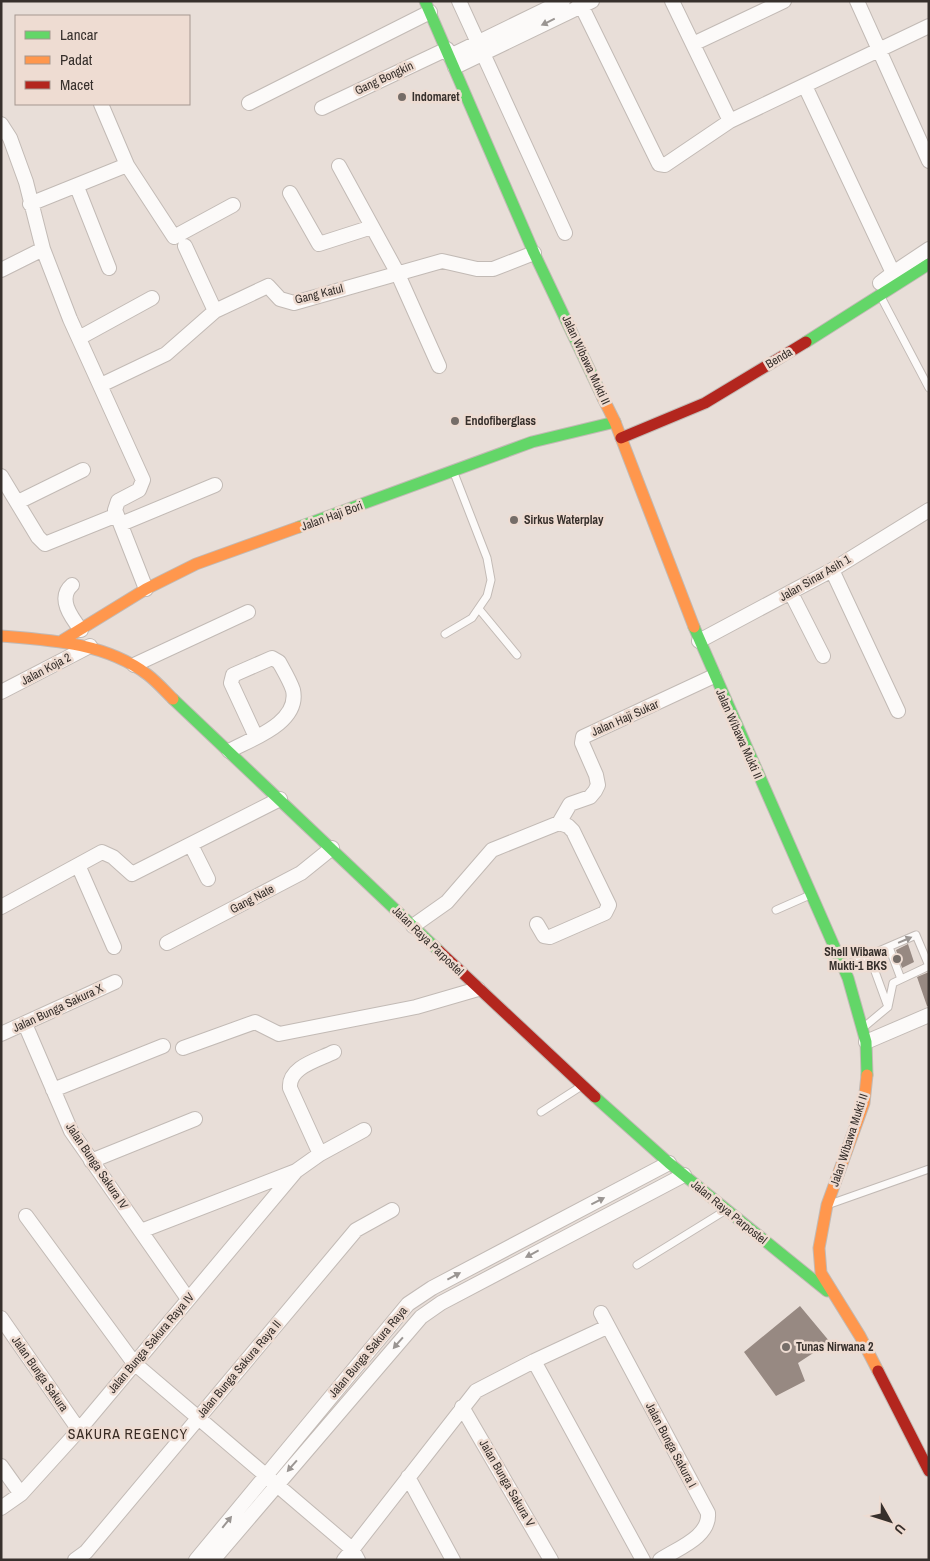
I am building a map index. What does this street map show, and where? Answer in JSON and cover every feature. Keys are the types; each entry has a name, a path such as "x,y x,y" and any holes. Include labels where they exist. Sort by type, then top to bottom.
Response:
{"main road":[{"name":"Jalan Wibawa Mukti II","path":"428,7 534,253 621,438 699,642 844,966 863,1028 868,1063 864,1103 827,1205 819,1248 820,1273 860,1336 929,1471"},
{"name":"Benda","path":"621,438 705,403 880,290 929,264"},
{"name":"Jalan Haji Bori","path":"63,640 146,589 196,564 454,472 532,442 614,422"},
{"name":"Jalan Raya Parpostel","path":"1,636 63,640 90,646 134,665 162,687 582,1086 669,1163 834,1297"}],"street":[{"path":"459,1 565,233"},
{"path":"482,48 563,1"},
{"path":"672,1 730,120"},
{"path":"693,44 784,1"},
{"path":"857,1 929,161"},
{"path":"482,48 584,3 659,164 664,165 730,120 929,26"},
{"path":"248,103 428,7"},
{"name":"Gang Bongkin","path":"322,108 451,57 482,48"},
{"path":"805,86 893,273"},
{"path":"101,105 127,165 174,237 233,205"},
{"path":"1,124 10,138 26,182 30,204 43,249 79,338 143,480 139,490 115,505 146,589"},
{"path":"30,204 77,187 127,165"},
{"path":"339,166 397,272 439,366"},
{"path":"77,187 110,268"},
{"path":"290,193 319,244 372,227"},
{"path":"185,246 216,311"},
{"path":"1,270 43,249"},
{"path":"880,290 893,273 929,249"},
{"name":"Gang Katul","path":"101,385 166,354 216,311 268,286 280,299 294,303 397,272 442,261 477,270 493,269 534,253"},
{"path":"79,338 152,298"},
{"path":"18,502 83,470"},
{"path":"1,476 38,537 45,544 119,520 215,485"},
{"name":"Jalan Sinar Asih 1","path":"699,642 832,570 929,510"},
{"path":"832,570 898,711"},
{"path":"72,585 66,590 67,607 81,630"},
{"path":"791,593 823,656"},
{"path":"134,665 248,612"},
{"name":"Jalan Koja 2","path":"1,692 90,646"},
{"path":"229,750 256,737 288,716 293,700 292,690 279,662 272,658 233,675 231,683 256,737"},
{"name":"Jalan Haji Sukar","path":"559,823 570,804 590,797 598,785 596,775 582,743 583,737 714,676"},
{"path":"1,907 102,852 114,857 132,874 280,799"},
{"path":"413,926 447,902 492,850 559,823 573,831 609,905 605,913 550,937 544,936 537,924"},
{"path":"191,845 208,880"},
{"name":"Gang Nate","path":"167,944 301,873 332,848"},
{"path":"78,865 114,947"},
{"name":"Jalan Bunga Sakura X","path":"1,1034 115,982"},
{"path":"183,1048 255,1022 279,1034 416,1007 478,989"},
{"path":"866,1042 929,1015"},
{"name":"Jalan Bunga Sakura IV","path":"25,1024 71,1130 188,1299"},
{"path":"53,1090 163,1046"},
{"path":"320,1154 290,1088 289,1080 294,1072 334,1052"},
{"path":"91,1161 194,1119"},
{"path":"141,1231 296,1171 320,1154 364,1130"},
{"name":"Jalan Bunga Sakura Raya","path":"196,1560 408,1304 432,1288 669,1163"},
{"name":"Jalan Bunga Sakura Raya IV","path":"1,1508 21,1494 79,1430 296,1171"},
{"name":"Jalan Bunga Sakura Raya","path":"214,1560 420,1317 441,1303 684,1174"},
{"name":"Jalan Bunga Sakura Raya II","path":"75,1560 86,1552 356,1230 392,1210"},
{"path":"26,1216 134,1363 265,1475 352,1556 408,1478 476,1391 607,1327"},
{"path":"554,1224 562,1238"},
{"path":"432,1288 441,1303"},
{"name":"Jalan Bunga Sakura I","path":"601,1313 708,1513 708,1523 703,1533 660,1560"},
{"name":"Jalan Bunga Sakura","path":"1,1318 79,1430"},
{"path":"534,1361 643,1560"},
{"name":"Jalan Bunga Sakura V","path":"462,1407 552,1560"},
{"path":"1,1466 21,1494"},
{"path":"408,1478 453,1560"}],"lane":[{"path":"880,290 929,388"},
{"path":"446,634 461,626 479,609 490,588 491,570 454,472"},
{"path":"479,609 517,654"},
{"path":"776,910 811,894"},
{"path":"844,966 916,935 929,966 893,983 888,1007 863,1028"},
{"path":"888,947 901,979"},
{"path":"869,955 888,1007"},
{"path":"541,1112 582,1086"},
{"path":"827,1205 929,1169"},
{"path":"637,1265 726,1210"}],"building":[{"path":"908,944 914,962 902,968 896,950"},
{"path":"929,972 929,1006 927,1006 917,977"},
{"name":"Tunas Nirwana 2","path":"800,1306 830,1342 798,1363 805,1381 776,1396 744,1352"}],"traffic: fast":[{"path":"425,1 534,253 603,398"},
{"path":"806,342 929,264"},
{"path":"299,527 532,442 615,422"},
{"path":"694,627 848,978 866,1042 867,1075"},
{"path":"173,699 439,951"},
{"path":"595,1097 669,1163 827,1291"}],"traffic: slow":[{"path":"603,398 615,422 694,627"},
{"path":"63,640 146,589 196,564 299,527"},
{"path":"1,636 78,645 114,656 132,664 148,675 173,699"},
{"path":"867,1075 864,1103 827,1205 819,1248 821,1273 860,1336 878,1371"}],"traffic: jam":[{"path":"621,438 705,403 806,342"},
{"path":"439,951 595,1097"},
{"path":"878,1371 929,1471"}],"place":[{"name":"Indomaret","path":"402,97"},
{"name":"Endofiberglass","path":"455,421"},
{"name":"Sirkus Waterplay","path":"514,520"},
{"name":"Shell Wibawa Mukti-1 BKS","path":"897,959"},
{"name":"Tunas Nirwana 2","path":"786,1347"}],"district":[{"name":"SAKURA REGENCY","path":"128,1434"}]}
